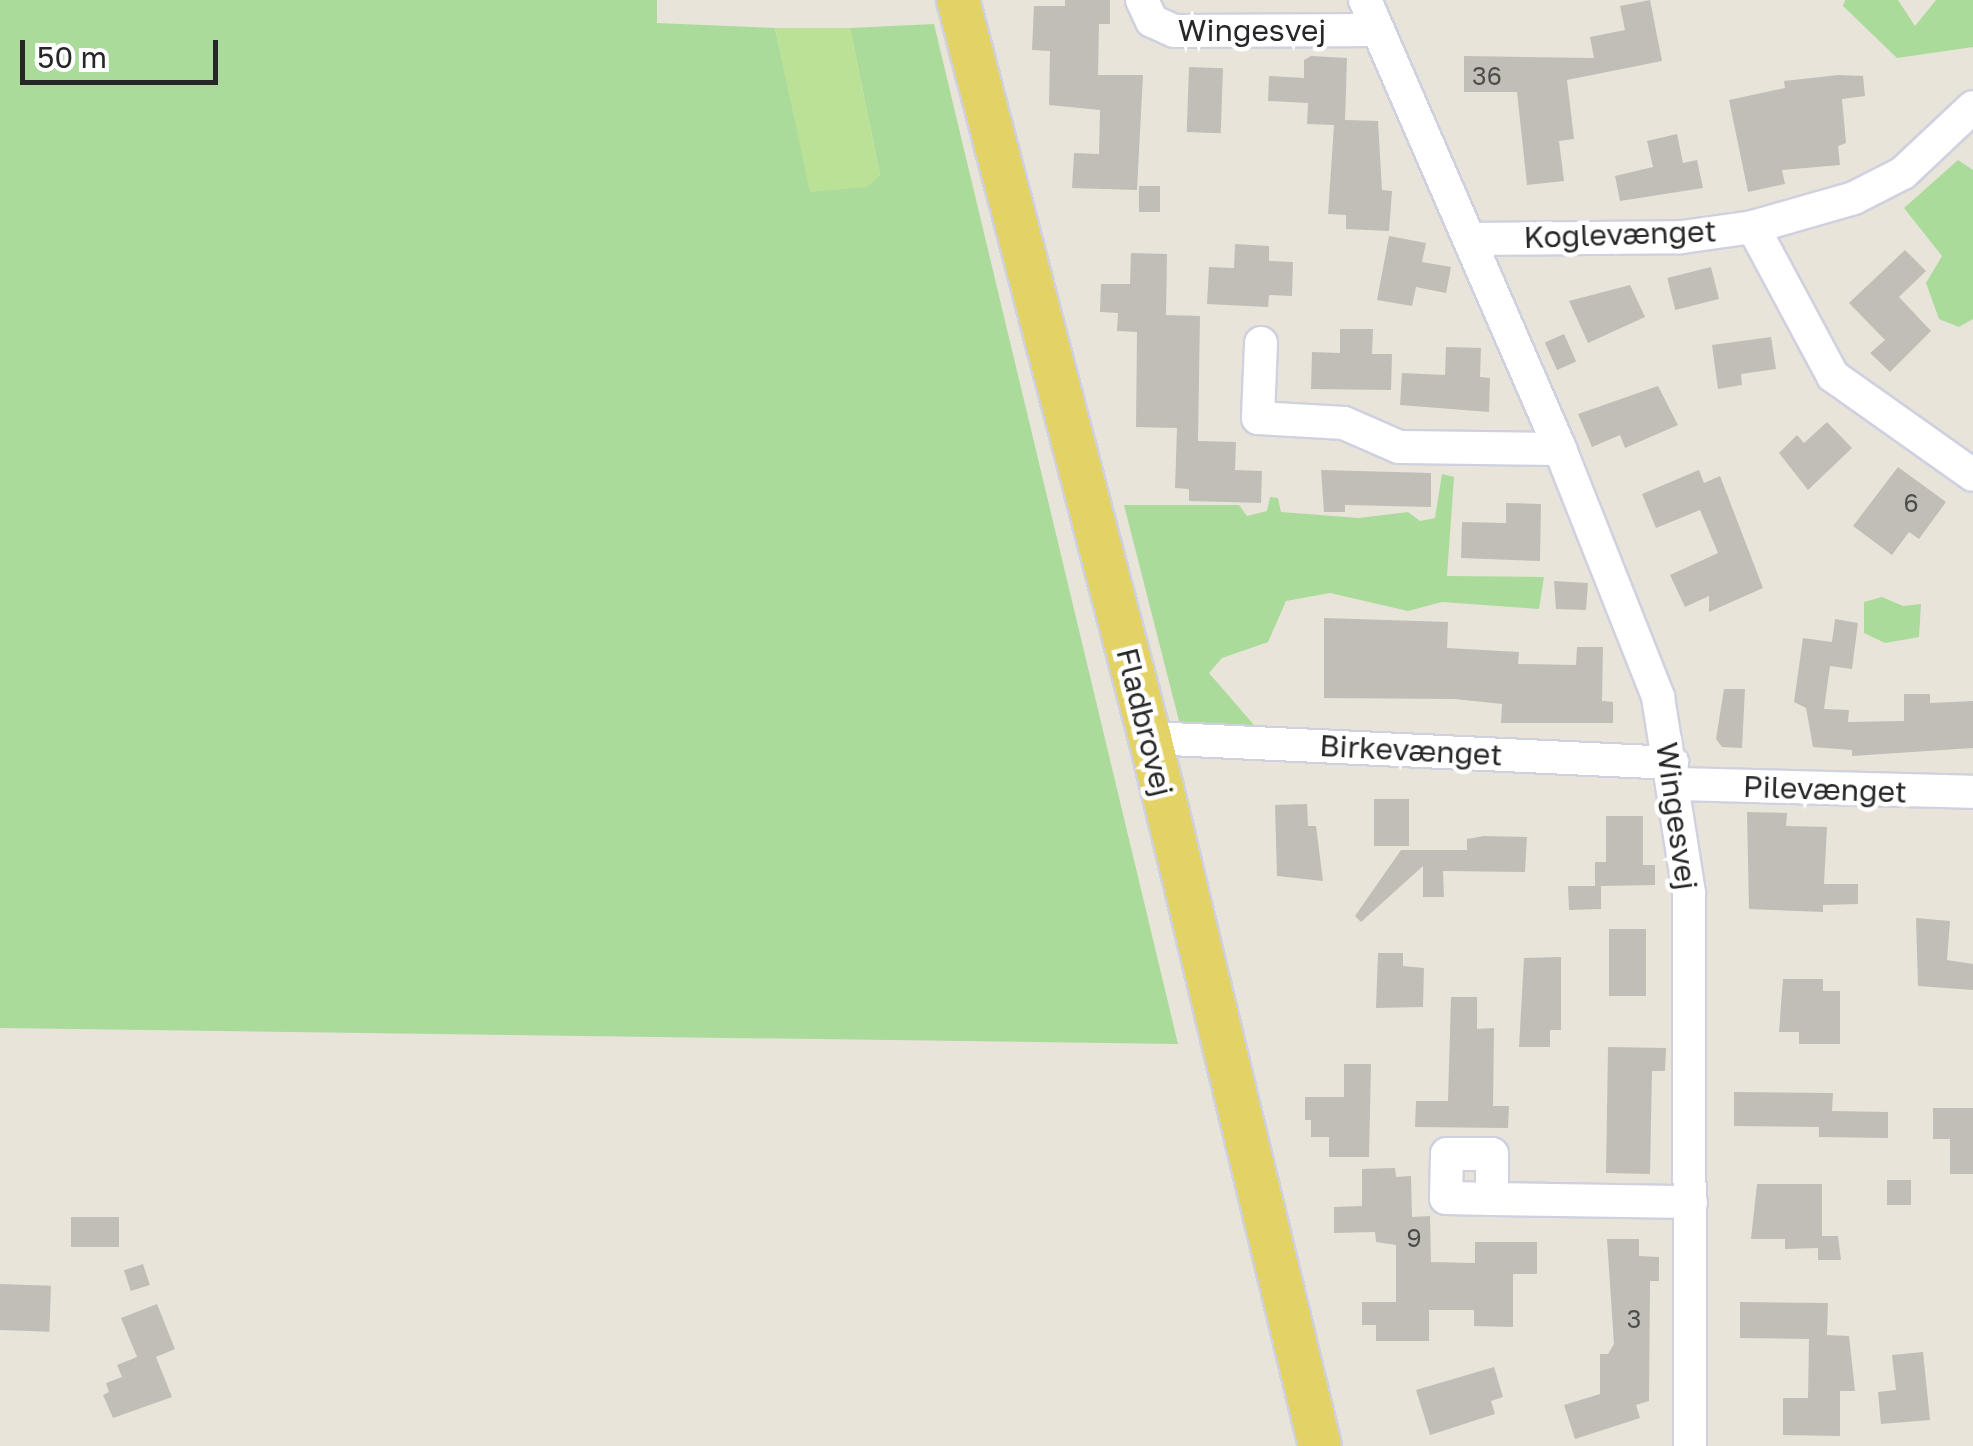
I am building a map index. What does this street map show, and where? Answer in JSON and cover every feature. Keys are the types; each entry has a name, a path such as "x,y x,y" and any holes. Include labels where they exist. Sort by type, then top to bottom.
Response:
{"main road":[{"name":"Fladbrovej","path":"958,0 1150,738 1320,1446"}],"street":[{"name":"Wingesvej","path":"1142,0 1152,22 1174,32 1372,15 1638,637 1674,774 1689,893 1690,1446"},
{"name":"Koglevænget","path":"1470,239 1682,237 1753,227 1854,198 1903,173 1973,107"},
{"path":"1753,227 1834,376 1973,476"},
{"path":"1260,343 1258,418 1344,423 1400,447 1560,449"},
{"name":"Birkevænget","path":"1150,738 1674,774"},
{"name":"Pilevænget","path":"1674,774 1973,792"},
{"path":"1492,1199 1690,1202"}],"green space":[{"path":"0,0 657,0 657,23 775,28 811,192 880,175 850,28 934,24 1178,1044 0,1028"},
{"path":"1845,0 1898,0 1915,26 1936,0 1973,0 1973,47 1897,58 1843,6"},
{"path":"775,28 850,28 880,175 867,187 810,192"},
{"path":"1958,160 1973,170 1973,319 1959,327 1939,319 1926,283 1942,256 1904,208"},
{"path":"1442,474 1454,477 1447,576 1544,577 1539,609 1442,602 1408,611 1330,593 1286,601 1268,642 1222,658 1209,673 1254,725 1180,725 1124,505 1239,505 1247,516 1267,511 1270,497 1278,498 1281,512 1359,518 1408,512 1420,521 1435,518"},
{"path":"1882,597 1903,606 1921,604 1919,637 1885,643 1864,633 1864,602"}],"building":[{"path":"1065,0 1110,0 1110,24 1099,24 1098,75 1143,75 1137,190 1072,188 1074,153 1099,154 1100,110 1049,105 1050,51 1032,50 1034,6 1065,6"},
{"path":"1650,0 1662,61 1567,80 1574,139 1559,141 1564,181 1527,185 1517,92 1464,92 1464,56 1594,58 1590,37 1625,30 1620,6"},
{"path":"1311,56 1347,58 1345,120 1378,121 1382,190 1392,191 1389,231 1346,229 1346,215 1328,214 1334,125 1307,124 1308,103 1268,101 1269,76 1304,78 1304,60"},
{"path":"1189,67 1223,68 1221,133 1187,132"},
{"path":"1863,76 1865,96 1842,99 1846,143 1838,146 1840,165 1782,170 1785,184 1748,192 1729,100 1785,88 1784,81"},
{"path":"1677,134 1683,163 1697,160 1703,188 1620,201 1615,176 1653,167 1647,141"},
{"path":"1139,186 1160,186 1160,212 1139,212"},
{"path":"1389,236 1426,243 1422,262 1451,267 1446,293 1416,287 1412,306 1377,300"},
{"path":"1235,244 1269,246 1269,261 1293,262 1292,296 1269,295 1268,307 1207,304 1209,267 1234,268"},
{"path":"1905,250 1926,271 1899,297 1931,331 1890,372 1870,353 1885,340 1849,303"},
{"path":"1131,253 1167,254 1166,315 1200,316 1198,441 1236,442 1235,470 1262,471 1261,503 1189,501 1189,489 1175,488 1177,428 1136,427 1137,332 1117,331 1118,313 1100,312 1101,284 1130,284"},
{"path":"1711,267 1719,299 1675,310 1667,278"},
{"path":"1630,285 1645,317 1588,343 1569,301"},
{"path":"1340,329 1373,329 1372,354 1392,354 1391,390 1311,389 1312,352 1340,353"},
{"path":"1564,334 1576,361 1557,370 1545,343"},
{"path":"1771,337 1776,369 1741,374 1742,385 1718,389 1712,345"},
{"path":"1446,347 1481,348 1480,377 1490,378 1489,412 1400,405 1402,373 1445,375"},
{"path":"1658,386 1678,425 1625,448 1620,435 1592,447 1578,414"},
{"path":"1827,422 1852,448 1808,490 1779,453 1797,435 1804,443"},
{"path":"1898,467 1946,502 1919,539 1909,532 1892,555 1853,526"},
{"path":"1321,470 1431,473 1431,507 1345,505 1345,512 1324,512"},
{"path":"1699,470 1704,483 1720,476 1763,588 1709,612 1709,596 1685,607 1670,575 1718,553 1700,510 1656,528 1642,494"},
{"path":"1506,503 1541,504 1540,561 1461,558 1462,522 1506,523"},
{"path":"1554,581 1588,583 1586,610 1556,609"},
{"path":"1324,618 1448,622 1447,648 1519,652 1518,664 1576,665 1577,647 1603,647 1602,701 1613,702 1613,723 1501,723 1502,704 1455,699 1324,698"},
{"path":"1835,619 1858,623 1852,669 1830,666 1824,709 1849,710 1848,722 1904,721 1904,694 1930,694 1930,703 1973,701 1973,748 1852,756 1852,750 1813,747 1806,708 1794,702 1803,638 1832,642"},
{"path":"1724,689 1745,689 1742,748 1722,747 1716,739"},
{"path":"1374,799 1409,799 1409,846 1374,846"},
{"path":"1307,804 1308,826 1316,826 1323,881 1277,876 1275,805"},
{"path":"1747,812 1787,813 1786,826 1827,827 1824,884 1858,884 1858,904 1823,905 1823,912 1749,909"},
{"path":"1606,816 1643,816 1643,865 1655,865 1655,885 1601,886 1601,909 1569,910 1568,886 1595,886 1595,862 1606,862"},
{"path":"1527,837 1525,872 1443,871 1444,897 1423,897 1423,866 1361,922 1355,916 1401,850 1467,850 1467,839"},
{"path":"1916,918 1950,921 1947,960 1973,964 1973,990 1918,986"},
{"path":"1609,929 1646,929 1646,996 1609,996"},
{"path":"1378,953 1403,953 1403,966 1424,968 1423,1007 1376,1008"},
{"path":"1561,957 1561,1030 1550,1030 1550,1047 1519,1047 1524,958"},
{"path":"1783,979 1823,979 1823,991 1840,991 1840,1044 1799,1044 1799,1032 1779,1032"},
{"path":"1451,997 1477,997 1477,1029 1494,1028 1493,1106 1509,1106 1508,1128 1415,1127 1416,1101 1448,1101"},
{"path":"1608,1047 1666,1048 1665,1071 1652,1071 1650,1174 1606,1173"},
{"path":"1344,1064 1371,1064 1369,1157 1329,1157 1329,1137 1311,1137 1311,1120 1305,1120 1305,1097 1344,1097"},
{"path":"1734,1092 1833,1093 1832,1111 1888,1112 1888,1138 1819,1137 1819,1127 1734,1126"},
{"path":"1933,1108 1973,1108 1973,1174 1950,1174 1950,1139 1933,1139"},
{"path":"1395,1168 1396,1177 1411,1176 1412,1217 1430,1216 1431,1262 1475,1263 1475,1242 1537,1242 1537,1274 1513,1274 1513,1327 1474,1326 1474,1310 1429,1310 1429,1341 1376,1341 1376,1325 1362,1325 1362,1302 1396,1302 1396,1245 1376,1242 1375,1232 1334,1233 1334,1207 1362,1206 1362,1169"},
{"path":"1887,1180 1911,1180 1911,1205 1887,1205"},
{"path":"1757,1184 1822,1184 1822,1236 1838,1236 1841,1260 1818,1260 1818,1248 1785,1249 1785,1239 1751,1239"},
{"path":"71,1217 119,1217 119,1247 71,1247"},
{"path":"1607,1239 1639,1239 1639,1256 1659,1257 1659,1281 1650,1281 1649,1401 1636,1405 1640,1418 1575,1439 1564,1405 1600,1394 1600,1354 1608,1354 1614,1344"},
{"path":"143,1264 150,1285 131,1291 124,1270"},
{"path":"0,1284 51,1286 49,1332 0,1330"},
{"path":"1740,1302 1828,1303 1827,1335 1849,1336 1855,1391 1840,1391 1840,1436 1783,1435 1783,1398 1808,1398 1809,1339 1740,1338"},
{"path":"157,1304 175,1349 156,1357 172,1397 113,1418 103,1395 109,1392 106,1383 122,1377 117,1365 137,1357 121,1318"},
{"path":"1923,1352 1930,1420 1881,1424 1878,1392 1896,1390 1892,1355"},
{"path":"1494,1367 1503,1397 1491,1401 1495,1414 1430,1435 1416,1390"}]}
